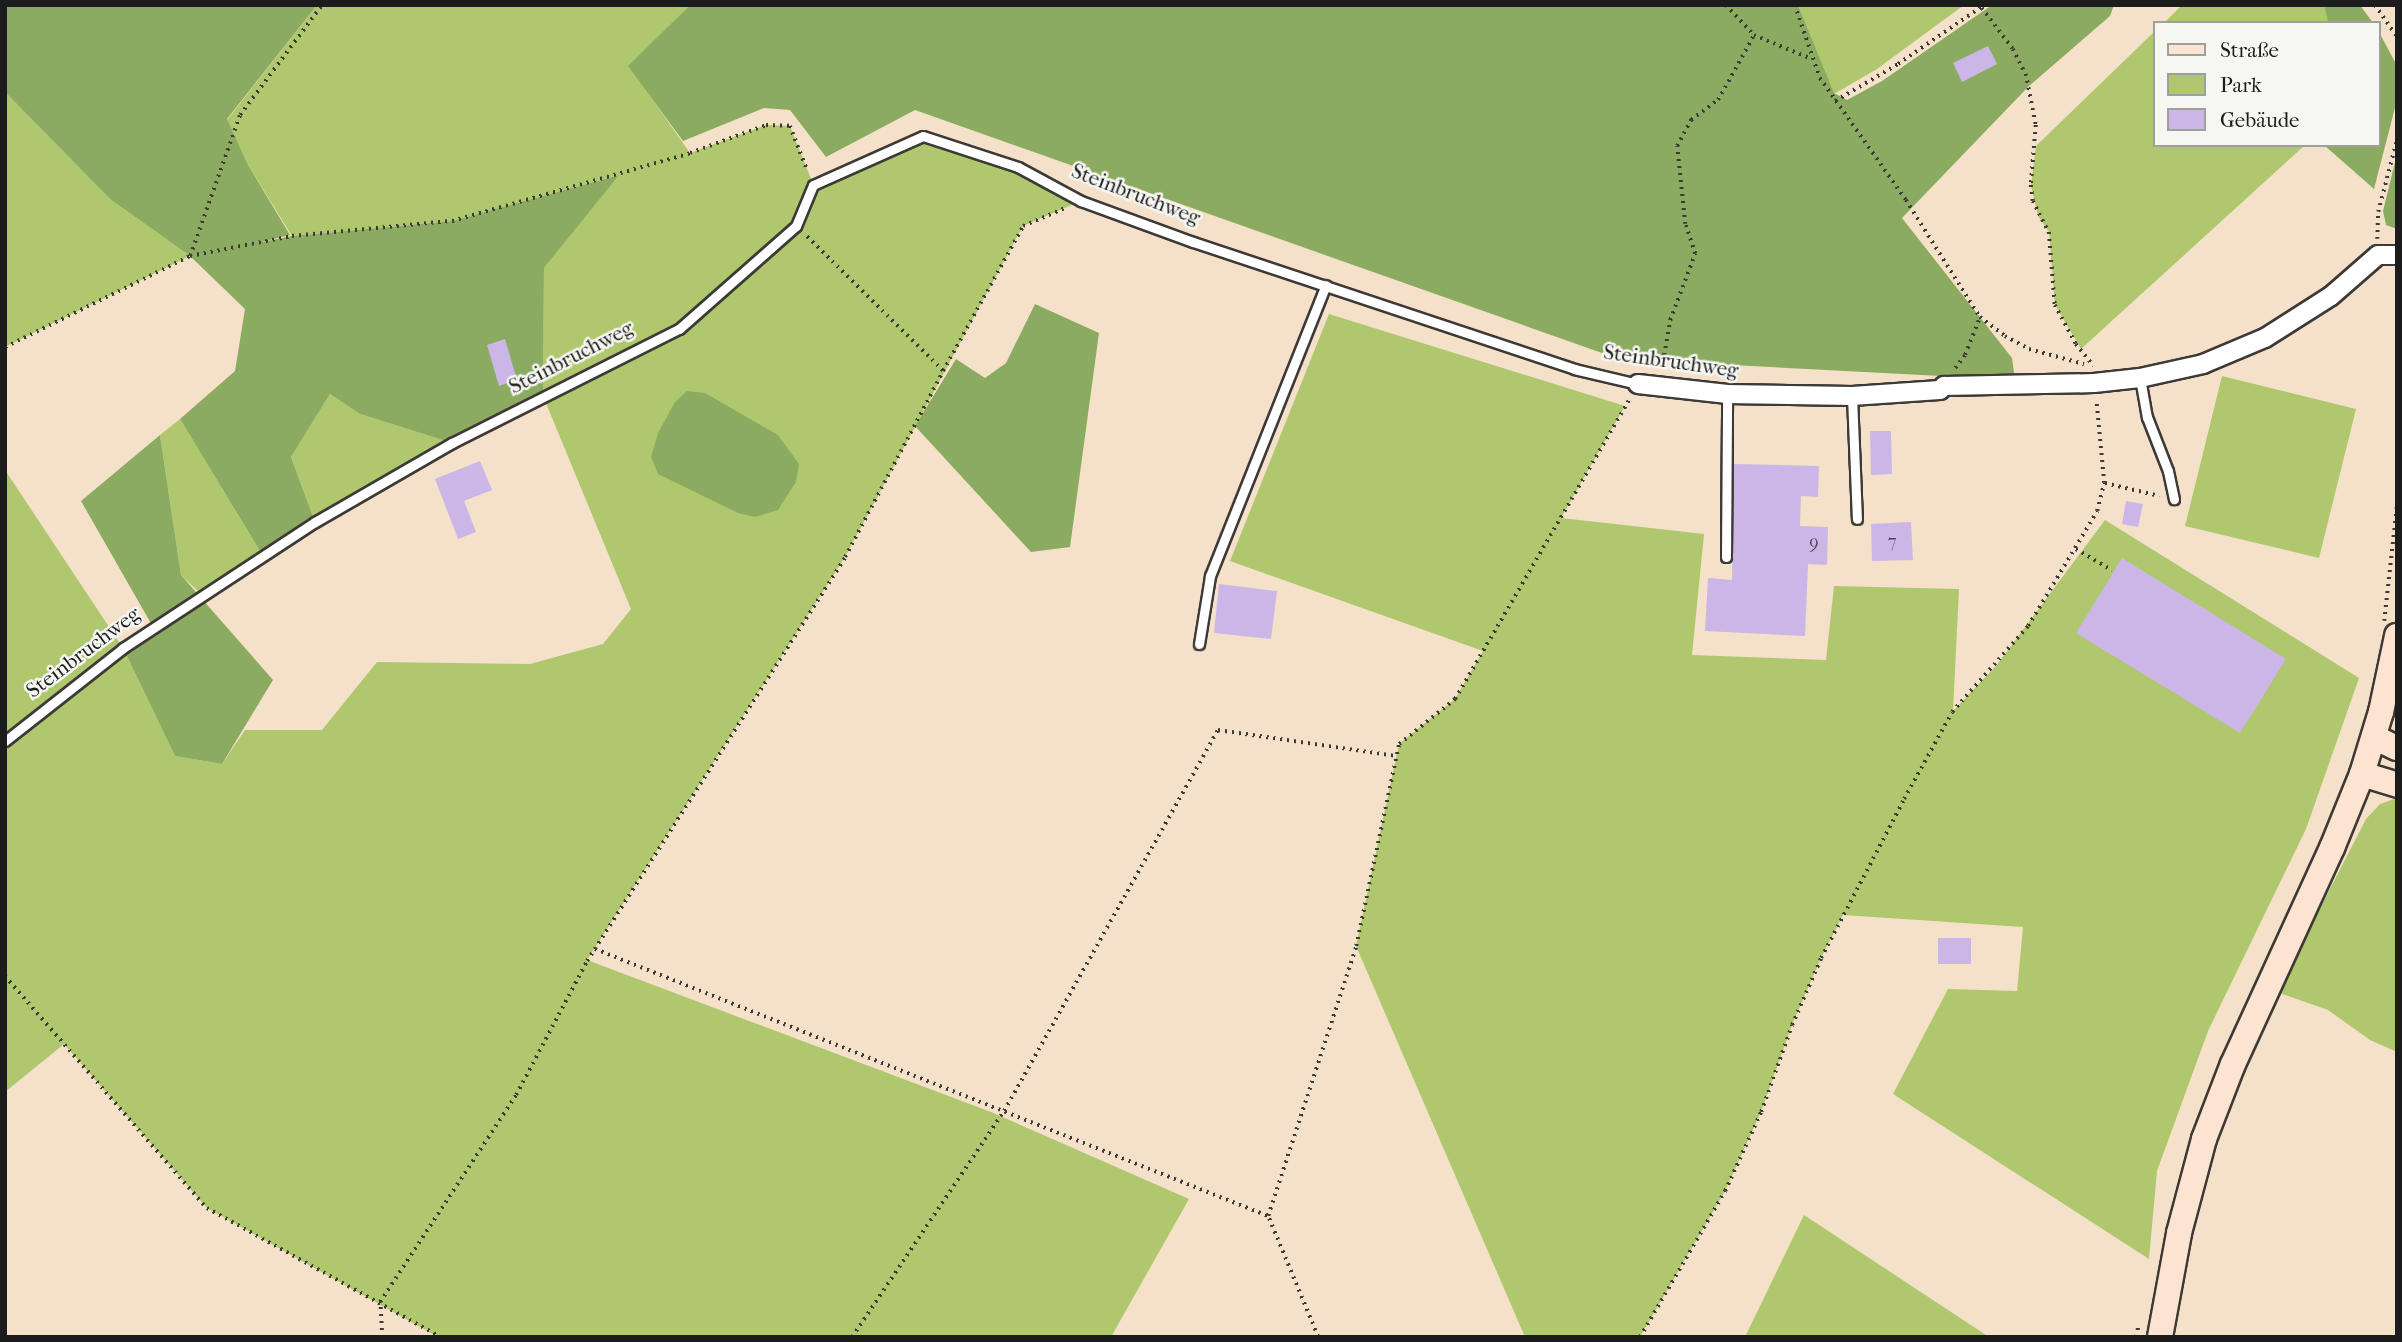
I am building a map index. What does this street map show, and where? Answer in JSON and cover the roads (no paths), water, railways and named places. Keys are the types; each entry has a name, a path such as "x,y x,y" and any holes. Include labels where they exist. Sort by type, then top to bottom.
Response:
{"street":[{"name":"Steinbruchweg","path":"1638,384 1727,394 1852,396 1940,390 1944,386 2095,383 2140,378 2203,364 2265,338 2331,296 2378,256 2397,255"},
{"path":"2160,1337 2186,1204 2216,1105 2337,837 2362,774 2374,737 2397,636"},
{"path":"2374,737 2397,748"},
{"path":"2362,774 2397,785"}],"lane":[{"name":"Steinbruchweg","path":"5,741 123,648 315,522 452,443 679,329 796,226 813,185 923,136 1018,167 1081,201 1574,369 1638,384"},
{"path":"1199,644 1210,576 1326,285"},
{"path":"2140,378 2147,417 2168,471 2174,499"},
{"path":"1726,557 1727,394"},
{"path":"1852,396 1857,519"}]}
